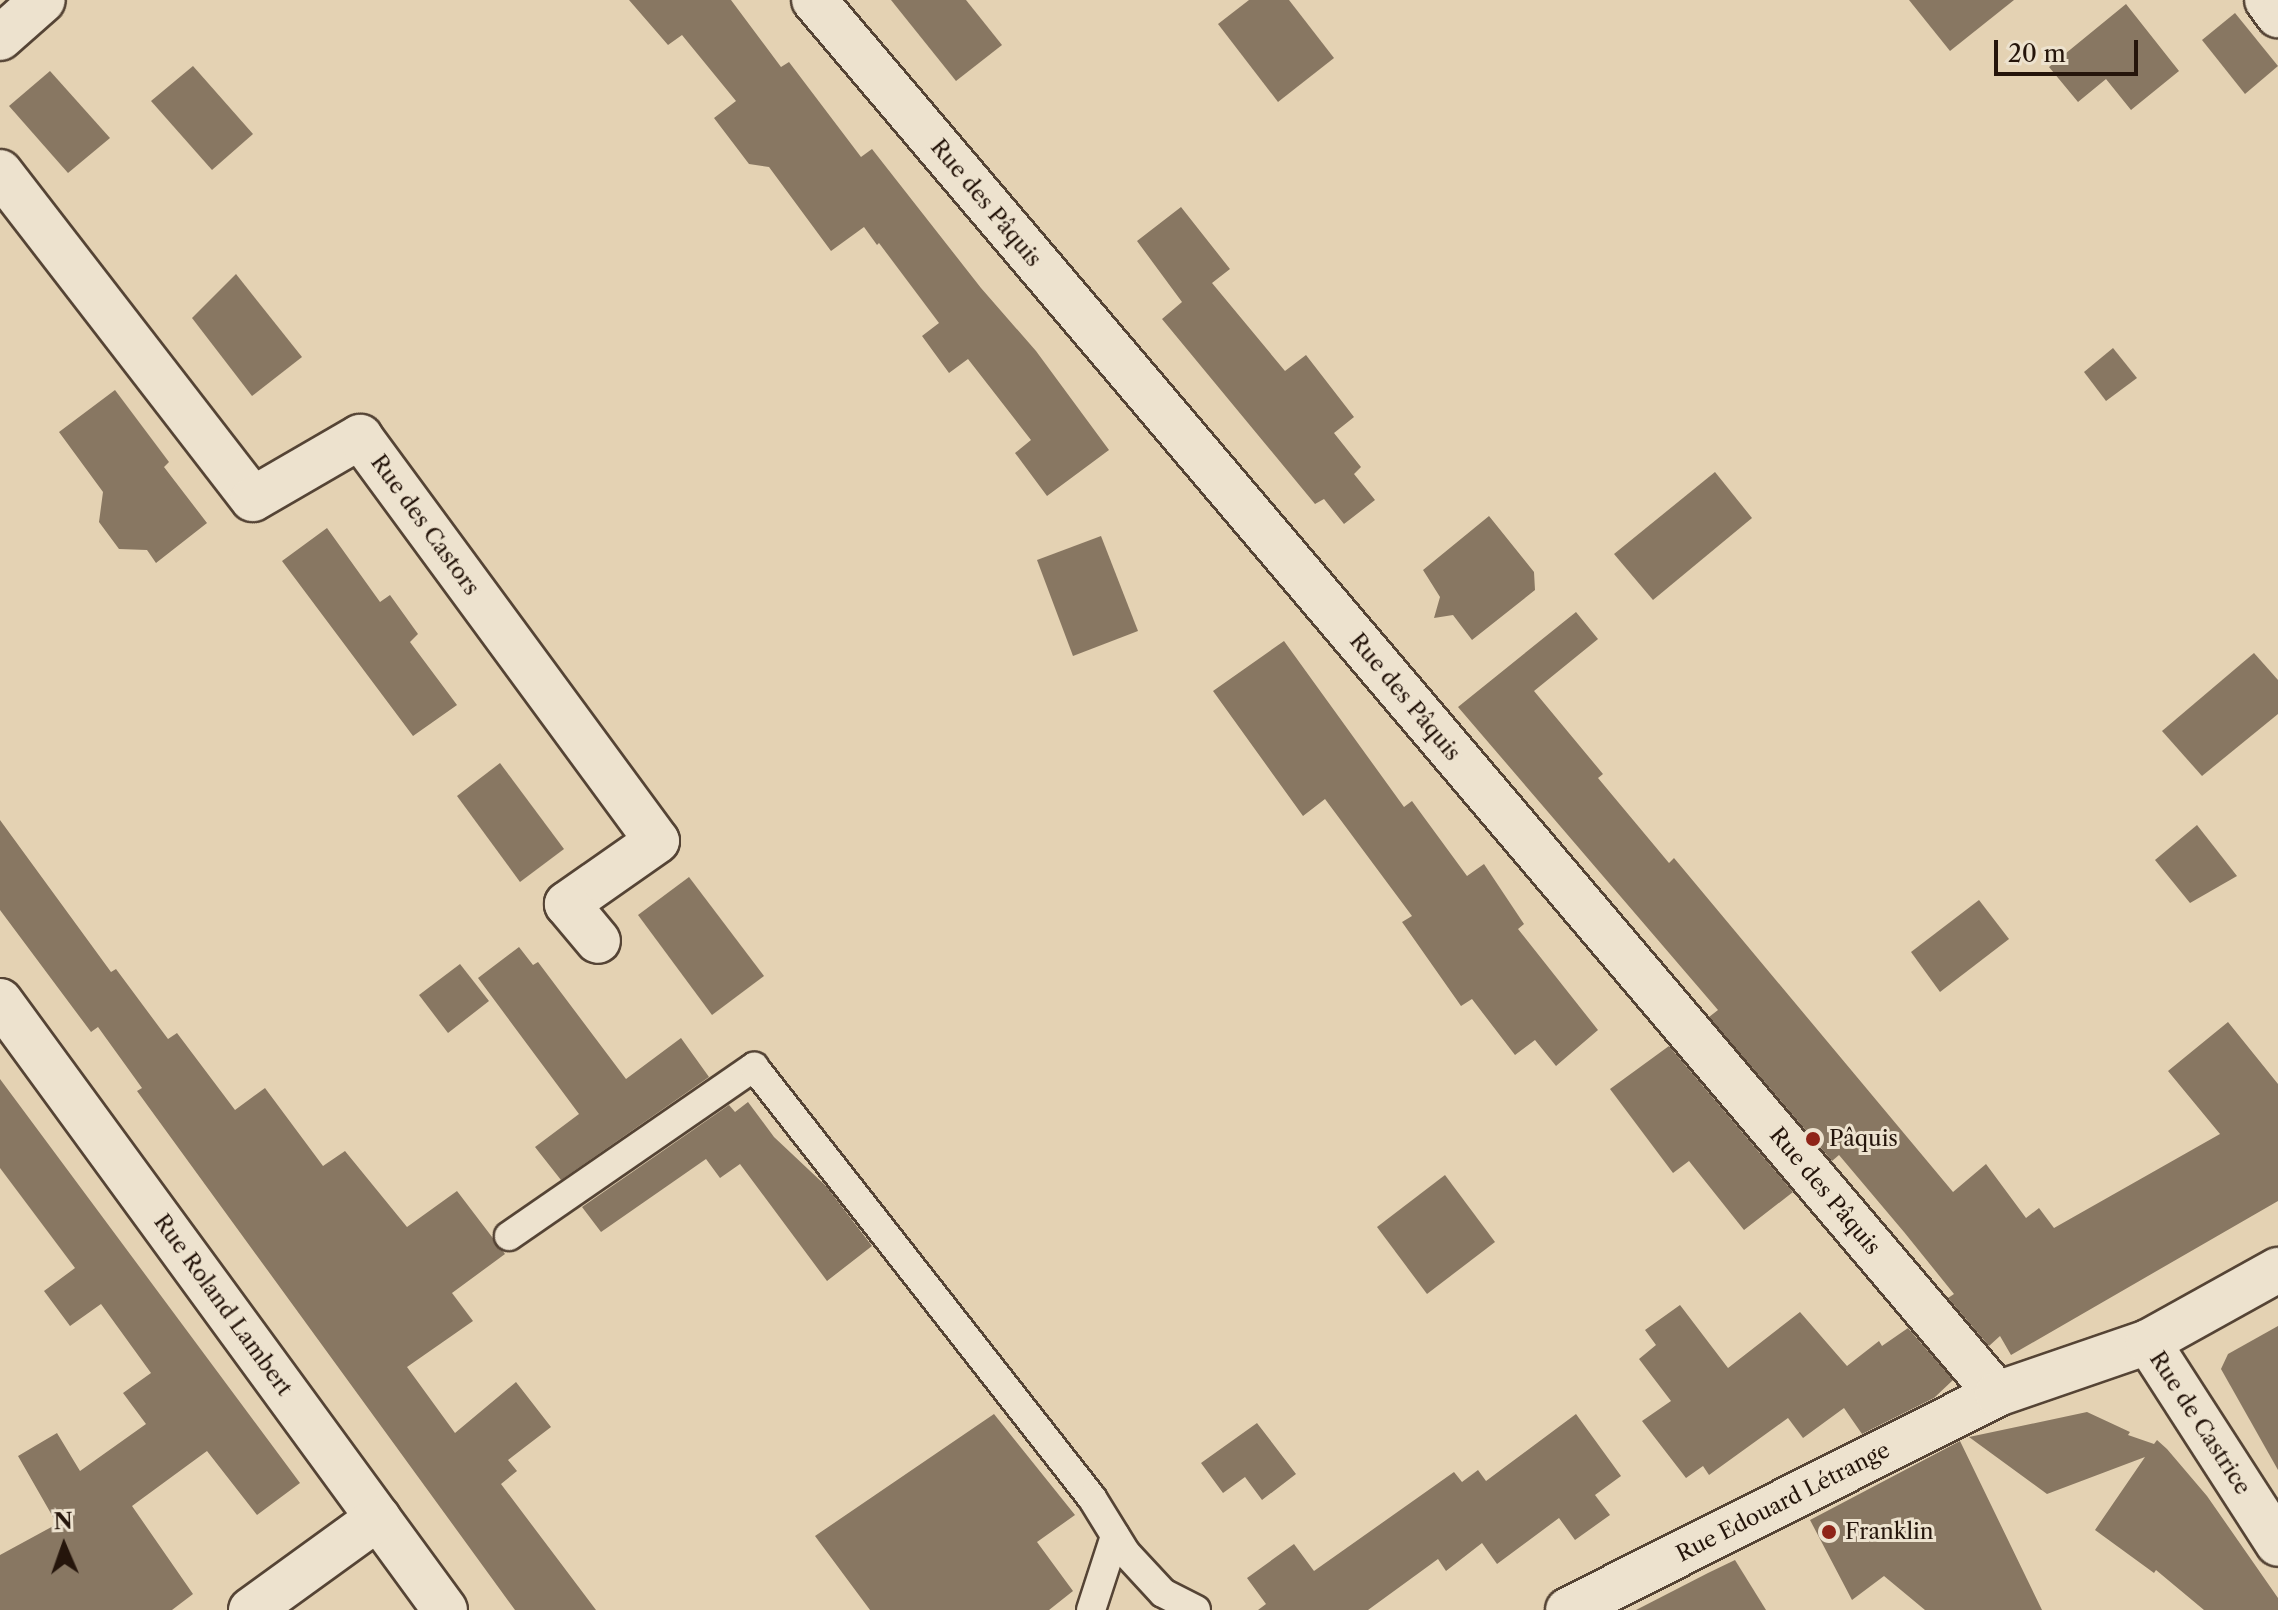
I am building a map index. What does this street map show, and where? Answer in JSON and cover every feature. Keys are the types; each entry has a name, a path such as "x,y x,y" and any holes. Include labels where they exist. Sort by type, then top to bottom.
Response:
{"street":[{"path":"0,38 43,0"},
{"name":"Rue des Pâquis","path":"814,0 1997,1394"},
{"path":"2267,0 2278,15"},
{"name":"Rue des Castors","path":"0,172 253,499 360,437 657,841 567,904 598,941"},
{"name":"Rue Roland Lambert","path":"3,1009 445,1610"},
{"name":"Rue Edouard Létrange","path":"1568,1610 1997,1394 2148,1342 2278,1270"},
{"name":"Rue de Castrice","path":"2148,1342 2278,1544"},
{"path":"251,1610 378,1518"}],"lane":[{"path":"509,1236 754,1067 1092,1498 1115,1536 1163,1593 1196,1610"},
{"path":"1091,1610 1115,1536"}],"building":[{"path":"629,0 731,0 781,67 789,62 861,157 872,149 981,288 1036,351 1109,450 1047,496 1015,453 1031,440 968,359 949,373 922,336 939,323 879,243 877,245 864,227 831,251 769,167 749,164 714,118 736,101 682,35 668,45"},
{"path":"891,0 966,0 1002,45 956,81"},
{"path":"1249,0 1289,0 1334,58 1278,102 1218,24"},
{"path":"1909,0 2014,0 1950,51"},
{"path":"2126,4 2179,71 2131,110 2106,79 2078,102 2049,67"},
{"path":"2235,13 2278,66 2245,94 2202,40"},
{"path":"193,66 253,134 212,170 151,101"},
{"path":"50,71 110,138 68,173 9,106"},
{"path":"1181,207 1230,269 1212,283 1285,371 1306,355 1354,417 1334,433 1361,467 1354,474 1375,500 1344,524 1324,499 1315,504 1162,319 1182,302 1137,241"},
{"path":"236,274 302,357 252,396 192,318"},
{"path":"2113,348 2137,378 2106,401 2084,372"},
{"path":"115,390 169,462 164,467 207,523 156,563 147,550 119,549 99,522 103,492 59,432"},
{"path":"1715,472 1752,518 1653,600 1614,554"},
{"path":"1489,516 1534,572 1535,590 1472,640 1453,615 1434,618 1440,597 1423,570"},
{"path":"327,528 380,602 390,595 418,634 410,642 457,705 413,736 282,561"},
{"path":"1101,536 1138,631 1073,656 1037,560"},
{"path":"1576,612 1598,639 1534,691 1603,774 1598,778 1669,863 1674,858 1953,1192 1986,1164 2026,1218 2039,1208 2054,1228 2220,1134 2168,1071 2228,1022 2278,1084 2278,1201 2011,1355 2000,1336 1989,1346 1948,1298 1954,1294 1904,1232 1839,1155 1832,1161 1709,1017 1718,1010 1458,707"},
{"path":"1284,641 1404,807 1412,801 1467,876 1484,864 1524,924 1518,929 1598,1030 1556,1066 1535,1040 1515,1055 1472,999 1461,1006 1402,922 1412,916 1325,799 1303,816 1213,691"},
{"path":"2254,653 2278,680 2278,714 2202,776 2162,731"},
{"path":"500,763 564,849 520,882 457,796"},
{"path":"0,820 111,972 116,969 168,1039 177,1033 235,1110 265,1088 323,1166 345,1151 407,1227 457,1191 505,1254 452,1293 473,1321 407,1367 455,1433 516,1382 551,1427 508,1460 517,1471 501,1484 596,1610 515,1610 137,1091 142,1088 98,1027 91,1032 0,910"},
{"path":"2197,825 2237,876 2190,903 2155,860"},
{"path":"689,877 764,976 712,1015 638,915"},
{"path":"1979,900 2009,939 1940,992 1911,952"},
{"path":"519,947 533,965 538,962 626,1079 681,1038 709,1077 561,1180 535,1147 579,1114 478,978"},
{"path":"460,964 489,1001 448,1033 419,995"},
{"path":"1669,1046 1793,1192 1744,1230 1689,1161 1673,1173 1610,1089"},
{"path":"0,1079 300,1483 257,1515 207,1451 132,1506 193,1594 172,1610 0,1610 0,1555 57,1524 18,1456 57,1433 80,1471 146,1424 123,1393 151,1373 101,1304 70,1326 44,1291 75,1268 0,1168"},
{"path":"748,1102 774,1137 826,1186 872,1246 827,1281 740,1164 720,1178 706,1159 601,1232 582,1207 729,1105 735,1112"},
{"path":"1445,1175 1495,1242 1427,1294 1377,1227"},
{"path":"1680,1305 1728,1368 1800,1312 1847,1366 1879,1341 1882,1346 1908,1328 1953,1380 1934,1398 1862,1434 1844,1408 1803,1438 1788,1418 1709,1475 1703,1466 1686,1478 1642,1421 1671,1401 1639,1359 1656,1345 1645,1330"},
{"path":"2278,1326 2278,1470 2221,1369 2228,1354"},
{"path":"2087,1412 2130,1432 2128,1435 2154,1444 2157,1440 2167,1449 2207,1496 2278,1598 2278,1610 2204,1610 2156,1570 2154,1573 2095,1530 2145,1457 2047,1494 1969,1437"},
{"path":"994,1414 1075,1515 1037,1542 1073,1591 1049,1610 870,1610 815,1536"},
{"path":"1576,1414 1621,1476 1595,1495 1610,1515 1575,1540 1559,1518 1497,1564 1482,1543 1446,1571 1438,1559 1368,1610 1258,1610 1266,1604 1247,1578 1294,1544 1314,1571 1454,1472 1462,1482 1478,1470 1486,1481"},
{"path":"1257,1423 1296,1474 1262,1500 1245,1477 1223,1493 1201,1463"},
{"path":"1960,1441 2042,1610 1925,1610 1884,1576 1852,1600 1810,1520"},
{"path":"1735,1560 1766,1610 1636,1610 1708,1573"}],"place":[{"name":"Pâquis","path":"1813,1139"},
{"name":"Franklin","path":"1829,1532"}]}
